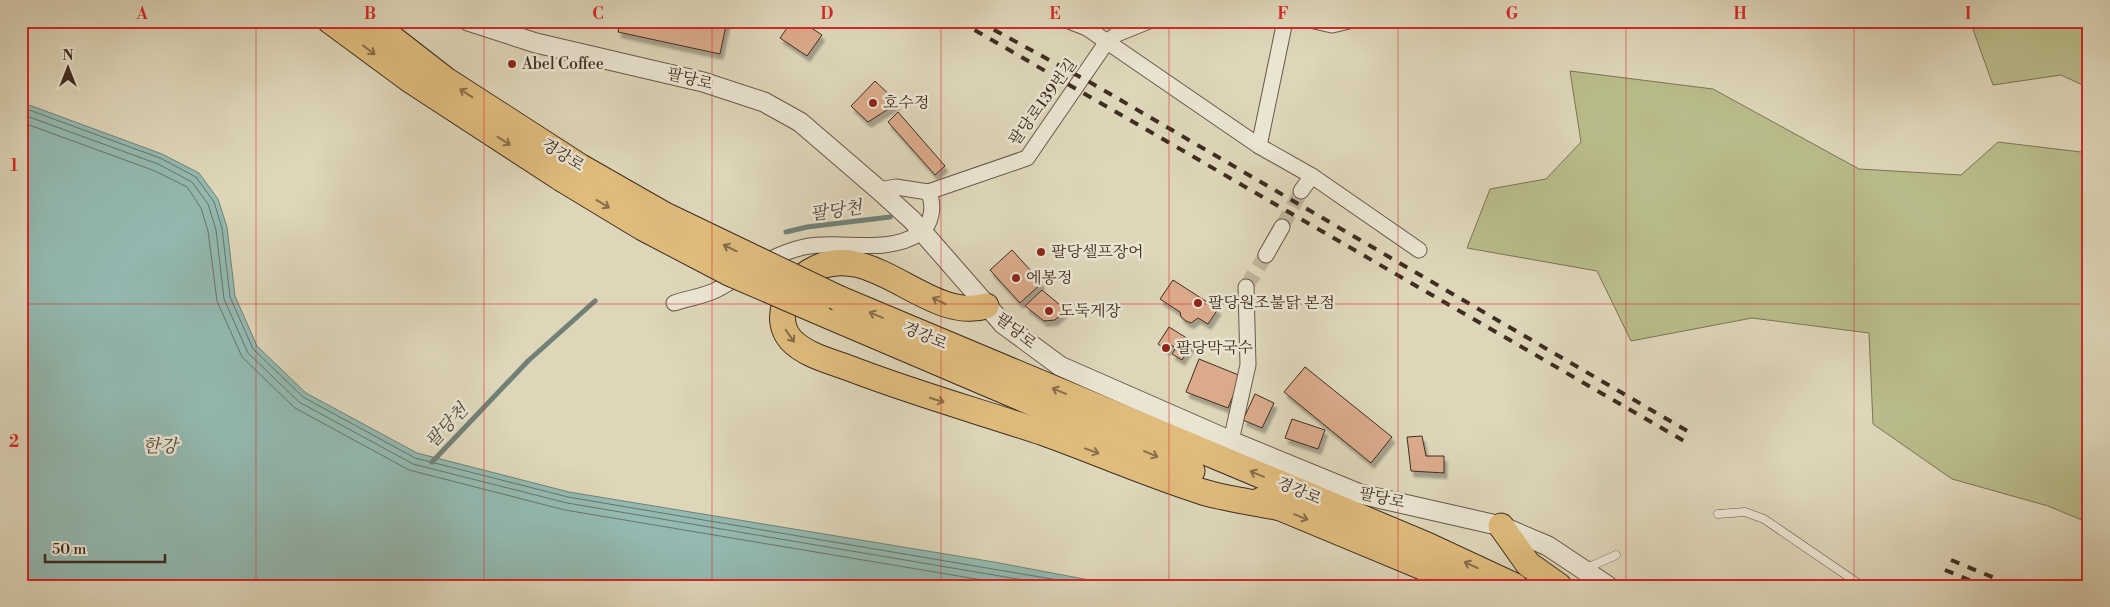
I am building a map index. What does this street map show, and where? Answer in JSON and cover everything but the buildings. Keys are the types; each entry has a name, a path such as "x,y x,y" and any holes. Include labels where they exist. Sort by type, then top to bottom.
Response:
{"highway":[{"name":"경강로","path":"330,21 410,80 571,173"},
{"name":"경강로","path":"370,21 643,228 729,273 827,305 1428,545 1515,586"},
{"path":"986,306 973,310 951,306 854,263 827,265 809,272 792,289 783,313 784,325 790,339 805,351 827,360 903,388 1044,434 1204,492 1276,507"},
{"name":"경강로","path":"827,305 1276,507 1468,586"},
{"path":"1501,526 1528,564 1559,586"}],"street":[{"name":"팔당로","path":"468,21 536,43 703,82 764,102 800,122 885,195 916,226 1003,324 1060,366 1231,442 1360,494 1501,526 1548,546 1608,586"},
{"path":"1070,21 1087,28 1113,33 1259,146 1312,176 1419,250"},
{"path":"1113,33 1149,21"},
{"path":"1259,146 1285,21"},
{"path":"1314,21 1332,25 1349,21"},
{"name":"팔당로139번길","path":"928,192 1027,158 1113,33"},
{"path":"1301,191 1312,176"},
{"path":"674,303 716,290 764,262 804,247 890,244 930,216 932,198 928,192 896,187 885,195"},
{"path":"1266,255 1282,227"},
{"path":"1231,442 1248,365 1246,287"}],"lane":[{"path":"1718,514 1746,512 1764,519 1862,586"},
{"path":"1583,569 1616,555"}],"green space":[{"path":"1970,21 2089,21 2089,88 2061,75 1993,85"},
{"path":"1570,71 1713,89 1859,169 1961,175 1998,142 2089,153 2089,523 2048,506 1952,479 1873,424 1869,333 1752,318 1631,341 1597,271 1467,248 1490,189 1546,179 1581,142"}],"water":[{"name":"한강","path":"21,102 162,154 199,173 218,199 227,227 235,296 257,346 306,393 417,453 569,492 994,562 1121,586 21,586"}],"waterway":[{"name":"팔당천","path":"786,232 807,227 890,217"},
{"name":"팔당천","path":"432,462 528,361 595,301"}],"tunnel":[{"path":"1282,227 1301,191"},
{"path":"1246,287 1266,255"}],"railway":[{"path":"959,21 1684,441"},
{"path":"978,21 1093,84 1689,432"},
{"path":"1951,560 2014,586"},
{"path":"1945,570 1984,586"}],"place":[{"name":"Abel Coffee","path":"512,64"},
{"name":"호수정","path":"873,103"},
{"name":"팔당셀프장어","path":"1041,252"},
{"name":"에봉정","path":"1016,278"},
{"name":"팔당원조불닭 본점","path":"1198,303"},
{"name":"도둑게장","path":"1049,311"},
{"name":"팔당막국수","path":"1166,348"}]}
